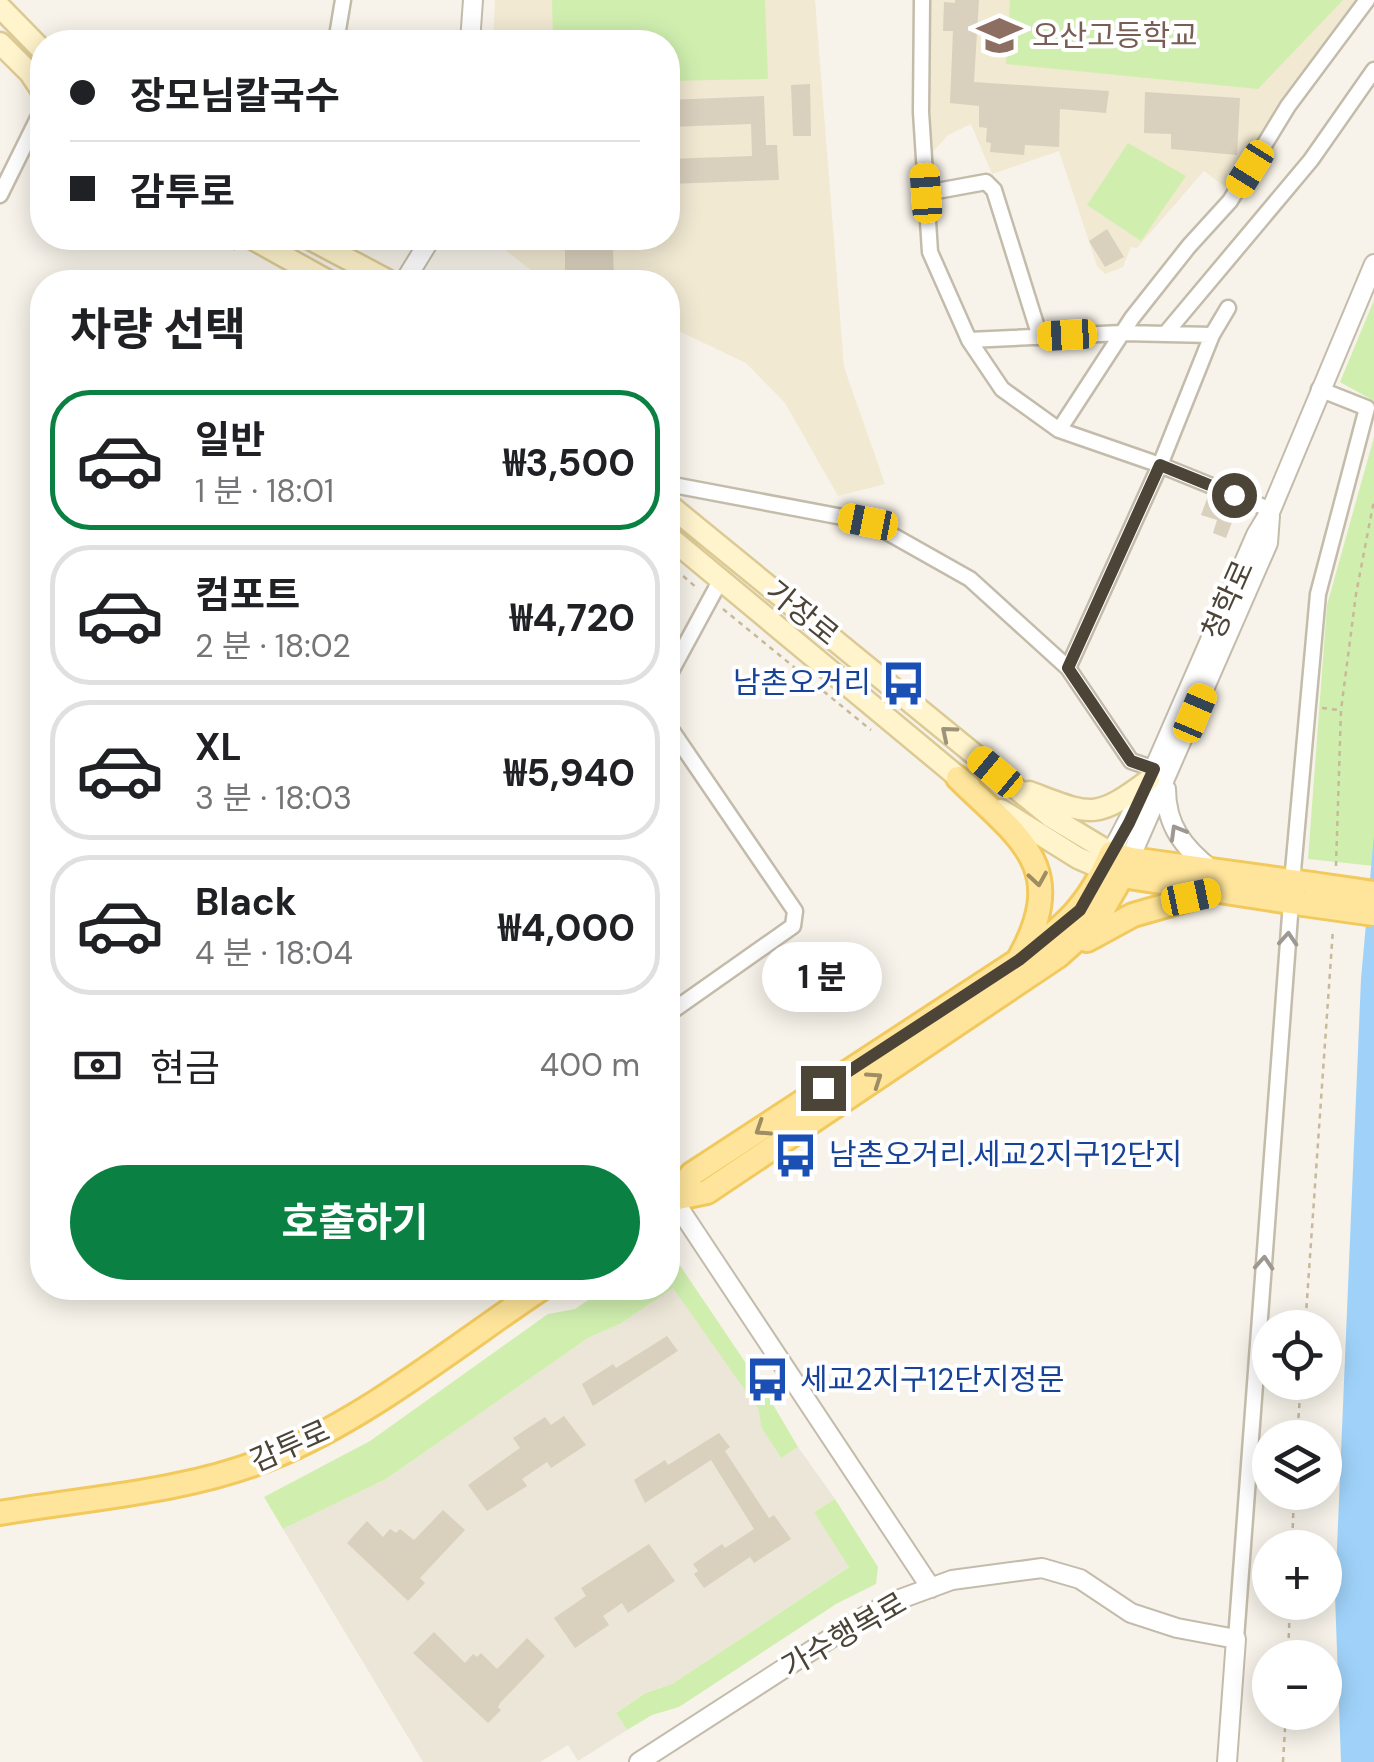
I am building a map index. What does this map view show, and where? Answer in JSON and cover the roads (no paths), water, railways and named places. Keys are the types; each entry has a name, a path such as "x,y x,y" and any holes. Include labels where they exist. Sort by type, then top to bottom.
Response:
{"main road":[{"path":"0,7 30,38"},
{"path":"0,42 30,73"},
{"path":"273,250 308,270"},
{"path":"331,250 369,270"},
{"name":"가장로","path":"680,514 995,772 1117,865"},
{"name":"가장로","path":"680,550 715,589 1013,820 1117,865"},
{"path":"995,772 1028,792 1082,812 1114,806 1157,777"},
{"path":"958,778 1015,834 1038,867 1040,901 1032,936 1019,960"},
{"path":"1117,865 1300,893 1374,914"},
{"path":"1058,956 1095,923 1117,865"},
{"path":"680,1186 692,1174 1019,960 1080,910 1117,865"},
{"path":"680,1196 706,1192 1058,956 1133,915 1214,881"},
{"path":"1300,893 1374,893"},
{"name":"감투로","path":"0,1512 201,1479 268,1459 342,1424 524,1300"}],"street":[{"path":"338,30 343,0"},
{"path":"471,30 473,0"},
{"path":"922,0 921,112 930,252 969,340 1002,389 1058,430 1160,465 1271,510"},
{"path":"1058,430 1122,333 1189,246 1230,201 1288,106 1368,0"},
{"path":"1166,333 1311,160 1374,70"},
{"path":"0,195 30,134"},
{"path":"926,193 986,182 994,190 1040,337"},
{"name":"청학로","path":"1117,865 1268,543 1271,510 1374,264"},
{"path":"1068,668 1160,465 1212,335 1228,308"},
{"path":"969,340 1122,333 1212,335"},
{"path":"1227,1762 1300,893 1306,706 1318,594 1366,408 1320,389"},
{"path":"680,486 868,522 970,579 1068,668 1131,761 1157,777 1170,822 1214,881"},
{"path":"680,655 715,589"},
{"path":"680,743 795,910 792,926 680,1005"},
{"path":"680,1213 931,1588"},
{"name":"가수행복로","path":"639,1762 862,1618 892,1602 952,1580 1042,1568 1080,1579 1131,1613 1176,1628 1236,1639"}],"water":[{"path":"1374,835 1374,1762 1341,1762 1342,1640 1337,1640 1336,1620 1342,1620 1342,1530 1338,1530 1339,1510 1342,1510 1361,979"}],"place":[{"name":"오산고등학교","path":"999,36"},
{"name":"남촌오거리","path":"904,683"},
{"name":"남촌오거리.세교2지구12단지","path":"796,1155"},
{"name":"세교2지구12단지정문","path":"767,1380"}]}
